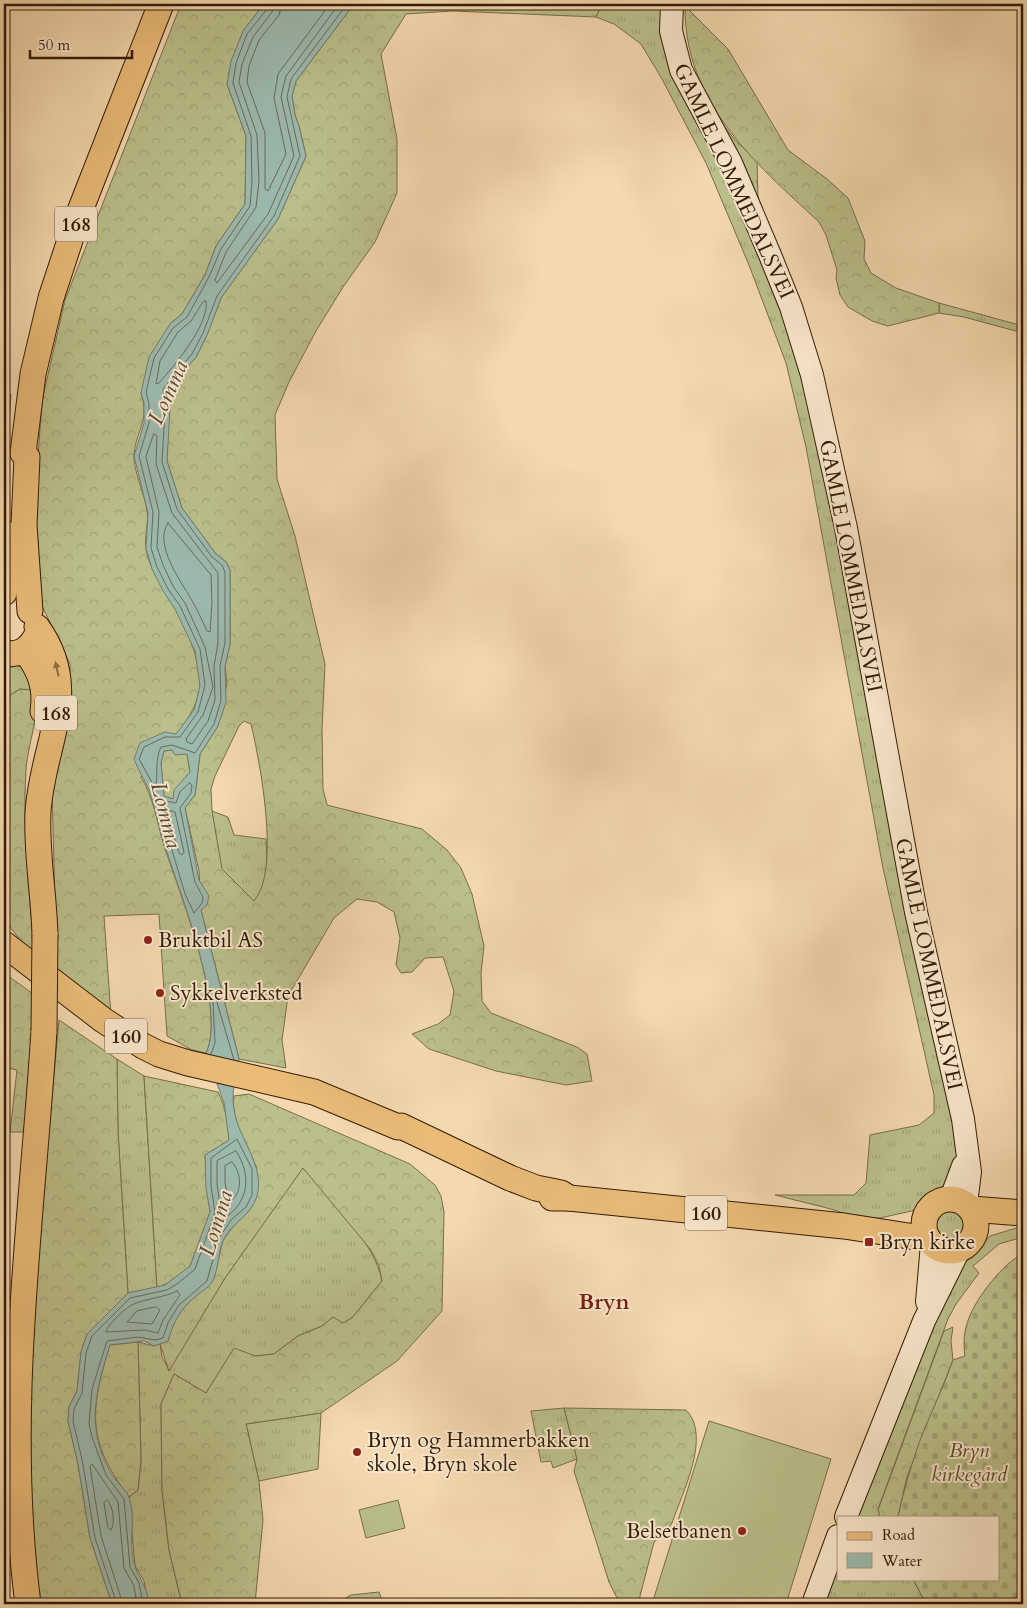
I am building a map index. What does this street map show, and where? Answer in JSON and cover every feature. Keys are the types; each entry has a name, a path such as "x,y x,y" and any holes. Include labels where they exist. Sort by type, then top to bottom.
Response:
{"main road":[{"name":"168","path":"4,594 19,457 23,453 33,374 54,289 78,216 161,4"},
{"name":"168","path":"23,453 27,458 24,525 33,619 32,644 14,651 40,675 44,694 35,776 39,803"},
{"path":"4,605 18,604 33,619"},
{"name":"168","path":"28,1604 17,1474 18,1378 44,1031 45,935 38,827 39,803 53,731 59,684 52,650 33,619"},
{"name":"160","path":"4,929 30,964"},
{"name":"160","path":"4,944 120,1032 143,1046 168,1057 325,1095 398,1127 400,1131 448,1161 486,1181 529,1195 844,1226 930,1242 944,1251 1023,1219"},
{"name":"160","path":"844,1226 884,1224 926,1213 938,1202 963,1204"},
{"path":"963,1204 1023,1213"},
{"path":"963,1204 977,1223 967,1242"},
{"path":"926,1213 924,1228 930,1242"}],"street":[{"name":"GAMLE LOMMEDALSVEI","path":"672,4 671,30 681,70 731,163 792,307 812,375 846,528 916,912 963,1118 970,1172 963,1204"},
{"path":"924,1321 930,1242"},
{"path":"846,1516 924,1321 967,1242"},
{"path":"813,1604 837,1539"}],"green space":[{"path":"181,4 264,4 243,31 227,84 246,136 245,204 216,246 205,275 182,314 170,324 141,393 144,411 134,455 135,468 147,511 146,549 148,557 154,573 176,610 189,637 198,665 200,685 193,709 177,734 141,777 152,802 206,980 211,1034 206,1053 192,1050 167,1036 159,914 104,916 111,1016 57,978 52,791 70,714 70,664 42,606 33,527 42,401 65,300"},
{"path":"354,4 602,4 596,17 452,11 406,14 381,54 397,139 397,193 375,242 343,287 316,331 289,382 275,415 277,479 295,536 325,664 322,730 323,789 327,805 422,829 447,850 461,868 472,894 484,946 481,973 482,1001 491,1013 577,1047 587,1054 592,1081 566,1085 496,1071 429,1049 412,1034 438,1024 450,1015 454,991 443,957 425,958 412,972 401,973 396,965 400,938 394,912 377,902 357,899 334,918 288,996 282,1040 286,1068 239,1059 201,910 199,871 185,808 195,795 200,754 218,726 227,683 225,666 230,644 230,570 226,562 216,554 182,508 167,461 168,390 196,357 207,335 221,298 278,219 306,156 292,96 296,81","holes":["244,721 251,724 263,789 267,842 266,866 262,886 254,901 222,869 212,811 211,789 215,776 239,726"]},
{"path":"602,4 667,4 805,375 930,1000 960,1161 950,1186 932,1193 916,1210 880,1218 861,1219 831,1209 775,1195 854,1195 866,1183 870,1135 919,1125 934,1113 934,1095 883,868 806,447 786,363 749,265 706,163 662,79 641,44 614,24 596,17"},
{"path":"685,6 728,49 788,150 827,179 848,198 865,241 864,259 871,273 896,288 939,303 939,313 888,326 872,321 848,307 840,295 836,278 837,270 826,235 819,222 748,153 727,127 710,101 696,72 688,40"},
{"path":"721,122 735,140 757,161 758,196 766,226"},
{"path":"939,303 1023,326 1023,333 964,317 939,313"},
{"path":"4,394 11,394 4,496"},
{"path":"4,663 23,668 32,679 37,693 20,689 4,699"},
{"path":"20,689 33,690 36,709 27,759 25,792 27,862 34,955 21,942 4,918 4,699"},
{"path":"172,750 187,754 190,772 180,784 174,799 164,797 161,763 164,751"},
{"path":"212,811 228,817 234,835 266,839 267,864 265,880 259,895 254,901 221,869"},
{"path":"4,973 36,996 29,1107 23,1132 10,1132 17,1070 4,1067"},
{"path":"59,1020 117,1059 118,1132 128,1293 87,1334 81,1352 77,1391 69,1407 68,1421 78,1464 90,1538 112,1604 39,1604 28,1496 29,1349"},
{"path":"117,1059 144,1076 157,1288 128,1293 118,1132"},
{"path":"144,1076 218,1092 225,1109 229,1134 229,1140 205,1156 210,1212 190,1266 174,1280 157,1288"},
{"path":"249,1094 410,1164 435,1185 441,1196 444,1212 442,1311 397,1361 321,1413 246,1424 259,1481 263,1520 255,1604 182,1604 169,1550 162,1490 161,1404 174,1374 206,1393 234,1348 255,1356 274,1354 298,1336 322,1326 333,1317 343,1323 352,1318 382,1281 379,1266 371,1250 303,1168 225,1278 169,1371 160,1344 168,1341 172,1326 183,1308 214,1278 223,1240 236,1223 250,1210 257,1168 239,1130 233,1107 234,1096"},
{"path":"303,1167 361,1236 378,1266 382,1281 352,1318 343,1324 333,1317 322,1326 298,1336 274,1354 255,1356 234,1349 206,1393 174,1374 161,1404 162,1490 169,1550 182,1604 148,1604 144,1581 135,1566 129,1497 138,1490 141,1460 138,1342 154,1346 160,1344 162,1357 169,1370 225,1278"},
{"path":"951,1209 962,1214 967,1225 962,1236 951,1241 940,1236 935,1225 940,1214"},
{"path":"1023,1226 1023,1237 999,1244 973,1266 979,1273 956,1304 948,1319 878,1509 880,1516 854,1516 960,1261 973,1254 990,1236"},
{"name":"Bryn kirkegård","path":"1023,1254 1023,1604 926,1604 914,1580 1000,1580 1000,1516 898,1516 918,1445 953,1360 965,1356 964,1341 967,1323 984,1291 999,1272"},
{"path":"953,1327 951,1341 953,1360 907,1477 898,1516 880,1516 878,1510 944,1331"},
{"path":"138,1342 141,1460 138,1490 129,1497 105,1458 96,1424 96,1407 98,1388 110,1345"},
{"path":"564,1408 577,1459 553,1468 551,1461 541,1462 531,1411"},
{"path":"564,1408 686,1410 693,1421 696,1434 696,1449 693,1465 672,1523 667,1531 654,1542 638,1604 620,1604 609,1582 574,1471 577,1459"},
{"path":"321,1413 318,1469 259,1481 246,1424"},
{"name":"Belsetbanen","path":"709,1421 831,1459 786,1604 652,1604"},
{"path":"398,1500 405,1528 366,1538 359,1510"},
{"path":"837,1562 837,1580 914,1580 926,1604 821,1604"},
{"path":"379,1592 382,1600 380,1604 336,1604 351,1595"}],"water":[{"name":"Lomma","path":"264,4 354,4 296,81 292,96 306,156 278,219 221,298 207,335 196,357 168,390 167,397 170,409 167,461 182,508 216,554 226,562 230,570 230,644 225,667 226,702 218,726 200,754 195,795 185,808 199,880 209,896 207,905 201,910 239,1059 233,1090 236,1120 254,1162 258,1184 257,1196 251,1209 231,1229 223,1241 213,1281 181,1311 168,1341 154,1346 144,1341 110,1345 97,1393 95,1409 98,1440 103,1456 113,1476 129,1497 132,1514 133,1558 148,1598 148,1604 112,1604 90,1538 78,1464 68,1421 69,1407 77,1391 81,1352 87,1334 128,1293 165,1285 190,1266 210,1212 206,1188 205,1155 229,1140 224,1103 206,1053 211,1034 211,1010 199,952 149,790 134,759 140,743 165,732 176,734 194,710 200,686 195,651 175,609 152,569 146,548 148,513 134,456 144,423 144,403 141,393 149,357 170,324 182,314 205,275 216,246 245,204 246,136 227,84 231,61 243,31","holes":["172,750 175,755 187,754 190,772 174,790 173,799 164,796 161,763 164,751"]}],"place":[{"name":"Bruktbil AS","path":"148,940"},
{"name":"Sykkelverksted","path":"160,993"},
{"name":"Bryn kirke","path":"869,1242"},
{"name":"Bryn og Hammerbakken skole, Bryn skole","path":"357,1452"},
{"name":"Belsetbanen","path":"742,1531"}],"district":[{"name":"Bryn","path":"604,1301"}]}
